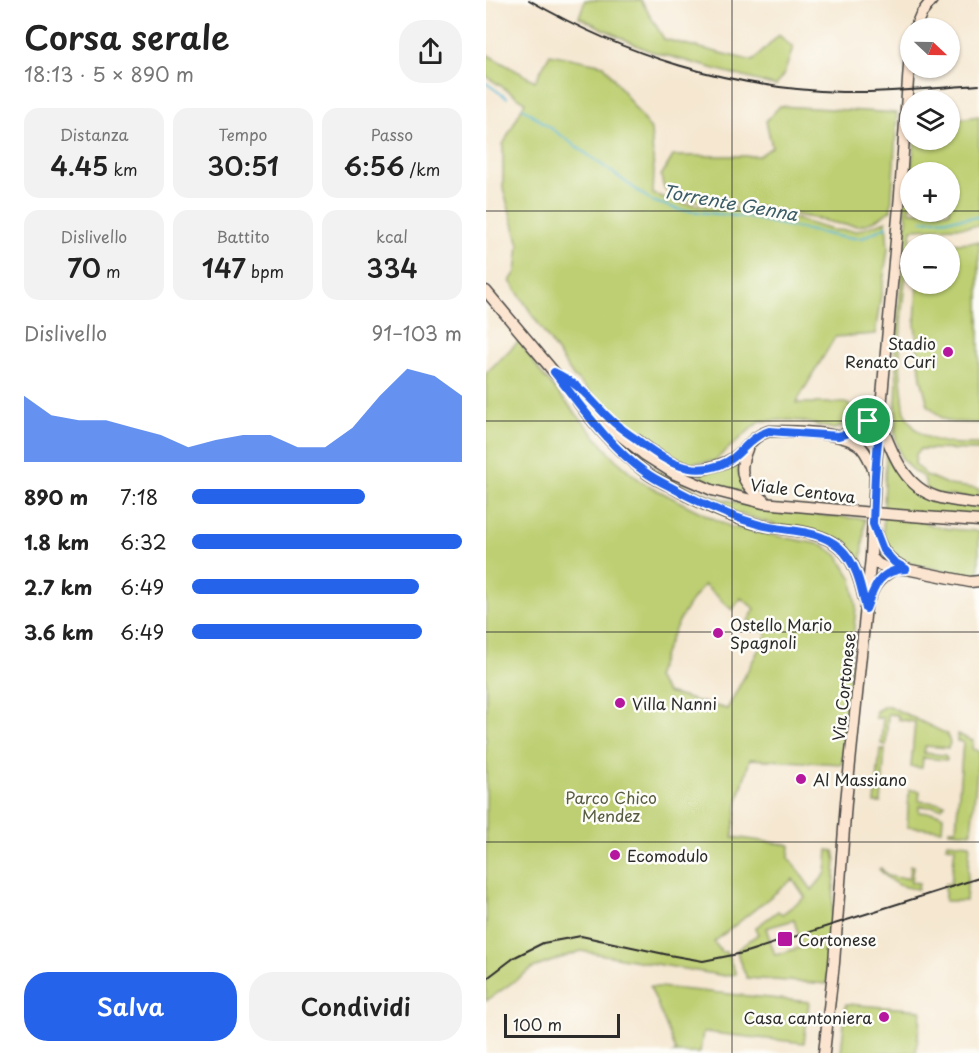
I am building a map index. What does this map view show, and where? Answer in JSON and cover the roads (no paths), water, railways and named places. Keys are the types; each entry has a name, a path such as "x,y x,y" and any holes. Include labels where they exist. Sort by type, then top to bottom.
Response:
{"main road":[{"path":"919,18 932,0"},
{"name":"Via Cortonese","path":"824,1053 871,557 875,475 900,195 908,78"},
{"name":"Viale Centova","path":"486,291 554,372 607,425 645,455 675,474 712,490 768,503 873,519 924,517 977,522"},
{"path":"554,372 575,384 613,422 634,438 663,459 684,468 701,470 720,465 737,456 753,438 769,431 838,436 861,448 875,475"},
{"path":"554,372 598,429 645,472 723,514 760,525 814,534 839,547 850,559 859,578 866,609"},
{"path":"838,436 861,427 881,407"},
{"path":"880,422 896,461 922,490 935,496 979,504"},
{"path":"852,432 867,437 878,450"},
{"path":"753,438 743,459 744,481 751,490 768,503"},
{"path":"873,519 883,550 901,569"},
{"path":"871,557 882,566 970,582 979,581"},
{"path":"866,609 878,582 886,574 901,569"}],"waterway":[{"name":"Torrente Genna","path":"486,83 507,98"},
{"name":"Torrente Genna","path":"523,108 652,201 680,210 745,217 845,238 862,238 887,226"},
{"name":"Torrente Genna","path":"960,218 979,217"}],"railway":[{"path":"529,0 565,20 641,52 680,66 760,84 842,92 979,85"},
{"path":"486,979 515,957 543,943 581,936 703,961 743,953 979,878"}],"place":[{"name":"Stadio Renato Curi","path":"948,352"},
{"name":"Ostello Mario Spagnoli","path":"718,633"},
{"name":"Villa Nanni","path":"620,703"},
{"name":"Al Massiano","path":"801,779"},
{"name":"Ecomodulo","path":"615,855"},
{"name":"Cortonese","path":"785,939"},
{"name":"Casa cantoniera","path":"884,1017"}],"park label":[{"name":"Parco Chico Mendez","path":"611,806"}]}
